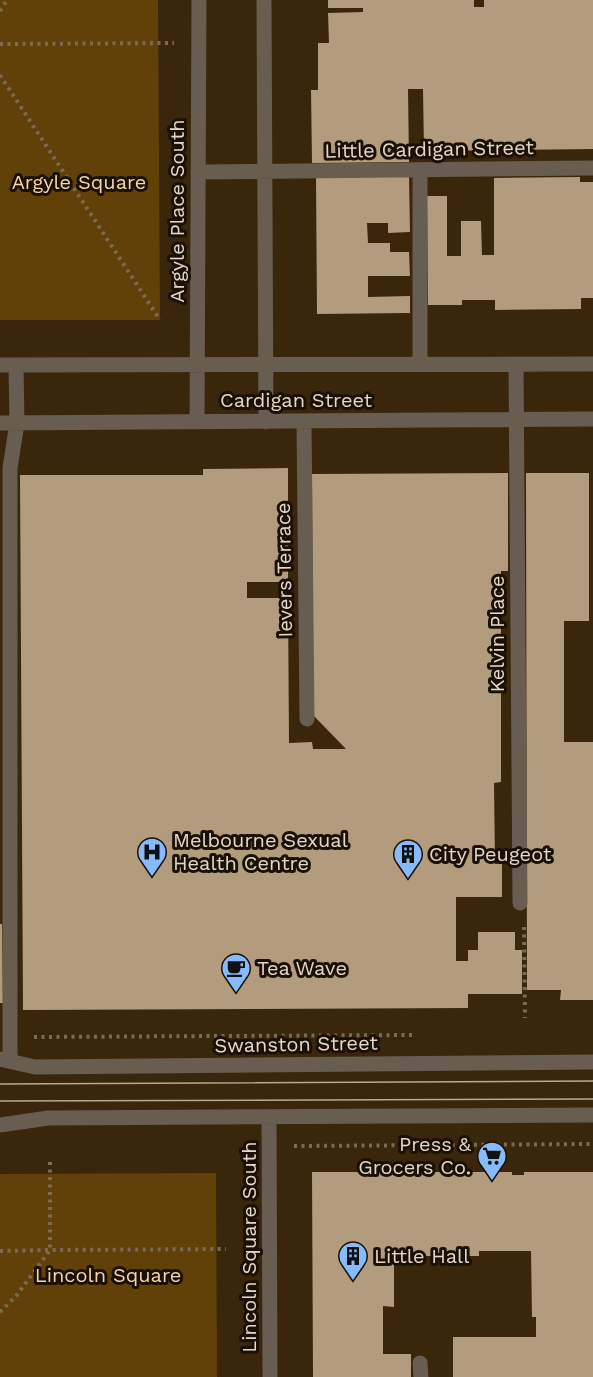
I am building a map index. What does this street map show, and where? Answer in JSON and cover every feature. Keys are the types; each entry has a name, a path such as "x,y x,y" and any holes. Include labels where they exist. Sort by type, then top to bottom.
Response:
{"street":[{"name":"Argyle Place South","path":"197,422 199,0"},
{"path":"264,0 266,422"},
{"name":"Little Cardigan Street","path":"198,172 593,168"},
{"path":"420,171 420,364"},
{"name":"Kelvin Place","path":"516,364 520,903"},
{"name":"Cardigan Street","path":"0,365 593,364"},
{"path":"5,1060 10,1037 10,480 16,423 16,365"},
{"name":"Cardigan Street","path":"0,423 593,419"},
{"name":"Ievers Terrace","path":"304,421 307,719"},
{"name":"Swanston Street","path":"5,1060 35,1066 593,1062"},
{"path":"0,1125 48,1118 593,1114"},
{"name":"Lincoln Square South","path":"269,1117 270,1377"}],"path":[{"path":"0,11 7,0"},
{"path":"0,44 199,43"},
{"path":"0,75 160,320"},
{"path":"520,903 524,908 525,1018"},
{"path":"10,1037 420,1035"},
{"path":"0,1312 50,1250 50,1162"},
{"path":"0,1251 226,1249"}],"green space":[{"name":"Argyle Square","path":"0,0 158,0 160,320 0,320"},
{"name":"Lincoln Square","path":"216,1173 217,1377 0,1377 0,1174"}],"building":[{"path":"328,0 474,0 474,7 484,7 484,0 593,0 593,149 424,151 423,89 408,89 409,162 312,163 311,90 318,90 318,43 329,43 328,13 363,12 363,8 328,8"},
{"path":"409,176 410,232 388,233 388,223 367,223 368,243 390,243 390,252 409,252 410,276 368,276 368,297 410,296 410,313 317,314 316,177"},
{"path":"580,177 580,182 593,182 593,298 581,298 581,309 495,310 495,300 462,300 462,305 428,305 427,196 447,196 447,256 461,256 461,221 481,221 482,255 494,255 494,178"},
{"path":"288,468 288,582 247,582 247,598 288,598 289,743 312,742 313,749 346,749 313,715 312,474 508,473 508,571 501,571 501,782 494,783 495,864 502,864 502,897 456,897 456,961 468,961 468,950 478,950 478,932 515,932 515,950 522,950 522,994 468,994 468,1008 23,1010 20,475 203,475 203,469"},
{"path":"526,473 589,473 589,621 564,621 564,742 593,742 593,1000 560,1000 561,990 527,990"},
{"path":"0,924 2,924 3,1003 0,1003"},
{"name":"Little Hall","path":"312,1172 512,1172 512,1175 524,1175 524,1172 593,1172 593,1377 453,1377 453,1337 536,1337 536,1317 532,1317 531,1251 479,1251 479,1256 394,1256 394,1307 383,1306 383,1354 411,1354 411,1377 313,1377"}],"tram line":[{"path":"0,1084 593,1081"},
{"path":"0,1101 593,1099"}],"place":[{"name":"Melbourne Sexual Health Centre","path":"152,878"},
{"name":"City Peugeot","path":"408,880"},
{"name":"Tea Wave","path":"236,994"},
{"name":"Press & Grocers Co.","path":"492,1182"},
{"name":"Little Hall","path":"353,1282"}]}
